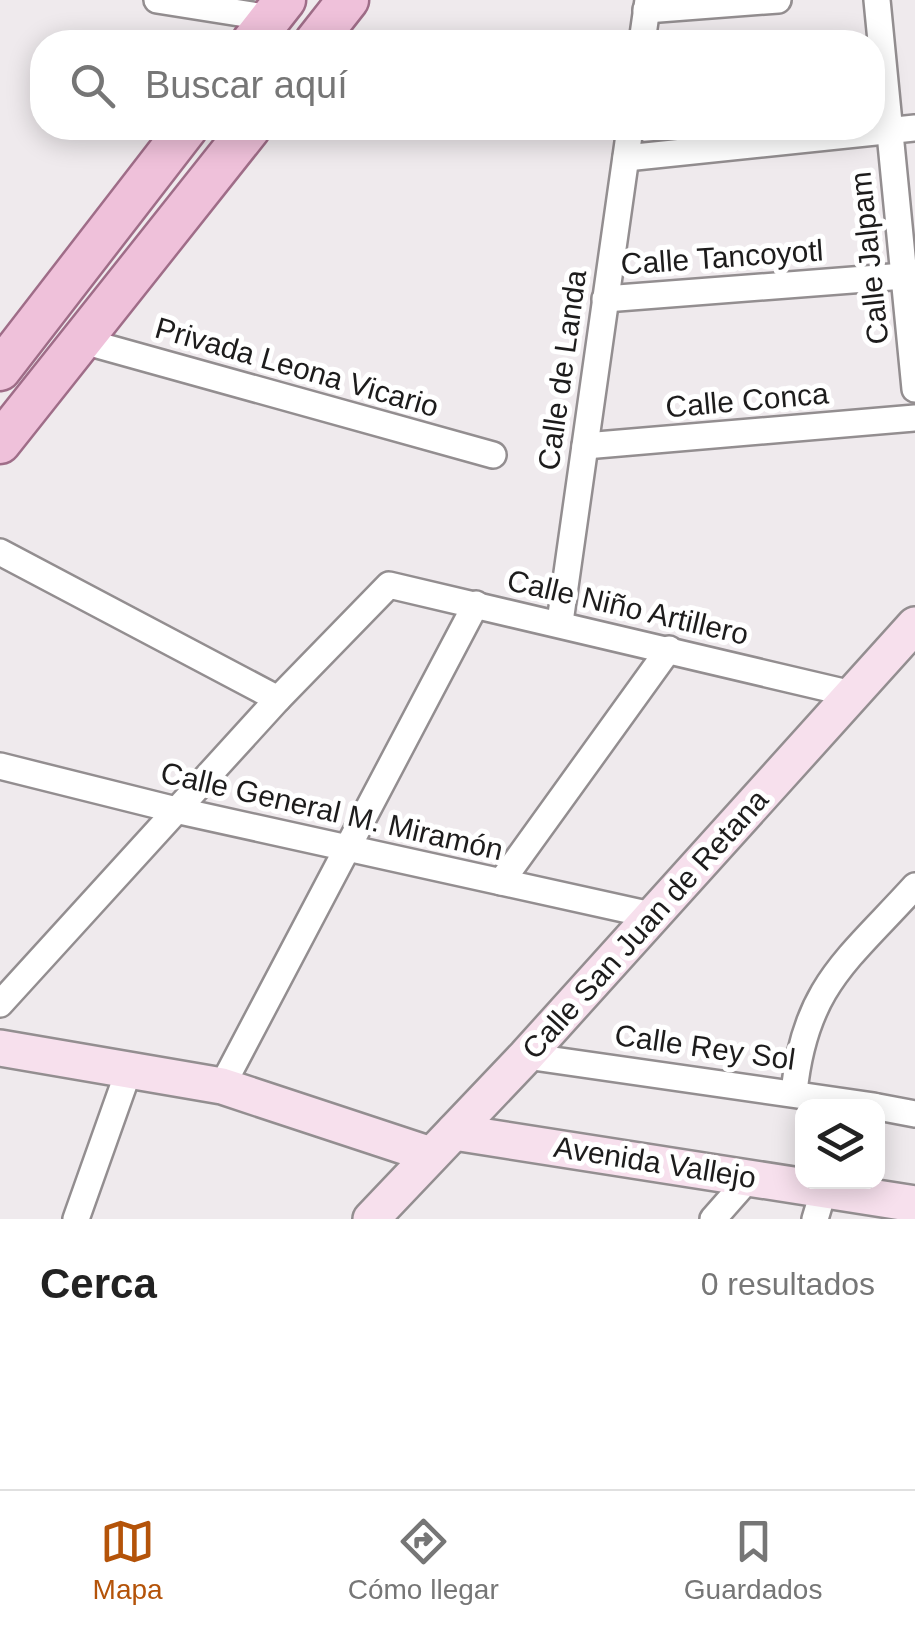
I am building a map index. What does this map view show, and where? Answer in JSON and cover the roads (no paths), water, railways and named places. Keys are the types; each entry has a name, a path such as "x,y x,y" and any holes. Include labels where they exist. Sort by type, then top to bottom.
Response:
{"main road":[{"path":"324,30 348,0"},
{"path":"0,370 178,140"},
{"path":"0,444 241,140"}],"street":[{"path":"157,0 269,20"},
{"path":"644,30 647,5 778,0"},
{"name":"Calle Jalpam","path":"876,0 882,30"},
{"name":"Calle Jalpam","path":"885,45 902,130 904,276 915,389"},
{"name":"Calle de Landa","path":"560,622 628,140"},
{"path":"626,158 803,140"},
{"name":"Calle Tancoyotl","path":"605,299 904,276"},
{"name":"Privada Leona Vicario","path":"83,341 493,455"},
{"name":"Calle Conca","path":"585,446 915,418"},
{"path":"0,552 278,699 180,811 0,1004"},
{"name":"Calle Niño Artillero","path":"278,699 389,585 560,622 852,694"},
{"path":"222,1086 476,604"},
{"name":"Calle San Juan de Retana","path":"371,1219 526,1056 915,625"},
{"path":"501,882 669,649"},
{"name":"Calle General M. Miramón","path":"0,766 180,811 652,915"},
{"path":"794,1092 805,1025 822,988 915,886"},
{"name":"Avenida Vallejo","path":"0,1048 130,1067 222,1086 443,1144 750,1176 820,1204 915,1204"},
{"name":"Calle Rey Sol","path":"526,1056 832,1099"},
{"path":"76,1219 130,1067"},
{"name":"Calle Rey Sol","path":"885,1109 915,1114"},
{"path":"713,1219 750,1176"}]}
